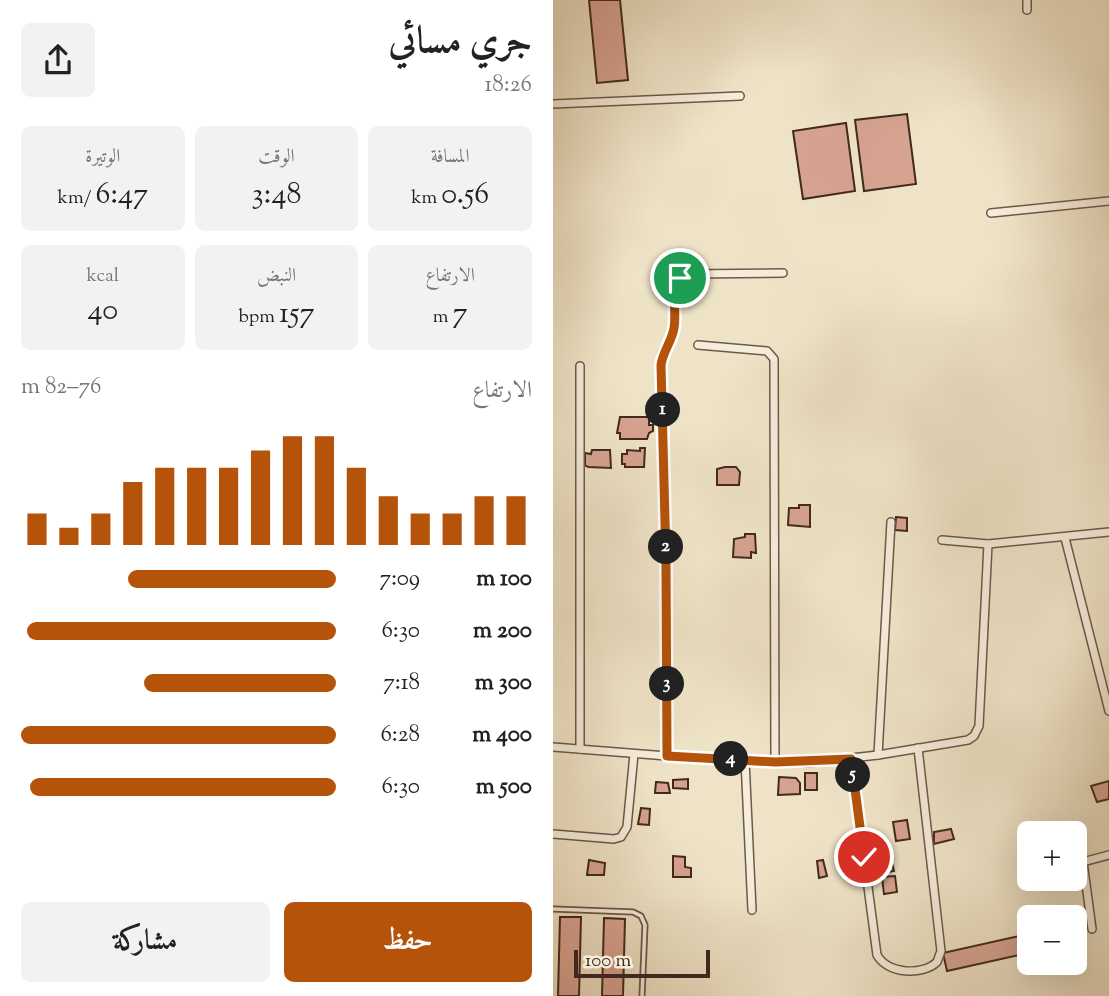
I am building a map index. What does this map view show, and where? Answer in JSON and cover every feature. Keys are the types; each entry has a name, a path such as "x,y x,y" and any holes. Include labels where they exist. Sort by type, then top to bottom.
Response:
{"street":[{"path":"1027,0 1027,10"},
{"path":"553,104 740,96"},
{"path":"991,213 1109,201"},
{"path":"667,756 666,547 661,365 662,354 674,331 675,286 680,278 688,274 783,273"},
{"path":"698,345 767,351 774,359 775,762"},
{"path":"580,366 580,749"},
{"path":"878,755 891,522"},
{"path":"942,540 988,544 1109,532"},
{"path":"1065,538 1109,711"},
{"path":"553,747 775,762 851,759 968,740 974,736 979,726 988,544"},
{"path":"851,759 877,956 893,969 924,969 939,960 941,945 918,748"},
{"path":"553,834 614,839 621,837 627,827 634,754"},
{"path":"745,760 752,910"},
{"path":"1087,861 1109,855"},
{"path":"1087,891 1092,929"}],"lane":[{"path":"553,910 633,912 641,916 645,925 642,996"}],"building":[{"path":"589,0 620,0 628,80 597,83"},
{"path":"907,114 916,184 864,191 855,120"},
{"path":"846,123 855,191 803,199 793,131"},
{"path":"620,417 649,417 649,425 653,425 653,431 647,439 620,439 620,433 617,433"},
{"path":"640,448 645,448 644,467 625,467 625,464 622,464 622,454 627,454 627,450 640,451"},
{"path":"592,450 610,450 611,468 585,465 585,453 591,454"},
{"path":"736,467 740,472 739,485 717,485 717,469"},
{"path":"799,505 810,505 810,527 788,525 789,508 799,508"},
{"path":"896,517 907,518 907,531 895,530"},
{"path":"745,534 755,534 756,553 751,552 751,558 733,557 734,539 745,537"},
{"path":"805,773 817,773 817,790 805,790"},
{"path":"779,777 796,778 800,783 800,794 778,795"},
{"path":"688,779 688,789 673,788 673,780"},
{"path":"1109,781 1109,799 1097,802 1091,786"},
{"path":"656,782 668,783 670,793 655,793"},
{"path":"641,808 650,809 649,825 638,824"},
{"path":"907,820 910,839 896,841 893,822"},
{"path":"951,829 954,839 934,844 934,832"},
{"path":"673,856 685,857 685,867 691,868 691,877 673,877"},
{"path":"891,859 894,871 881,873 880,862"},
{"path":"589,860 605,863 604,875 587,875"},
{"path":"823,860 827,876 819,878 817,861"},
{"path":"895,876 897,892 884,894 882,877"},
{"path":"560,917 581,917 579,996 558,996"},
{"path":"604,918 625,919 623,996 602,996"},
{"path":"1017,937 1017,955 947,971 943,953"}],"route":[{"path":"680,278 675,286 675,324 672,337 662,354 661,365 667,756 775,762 851,759 864,857"}]}
